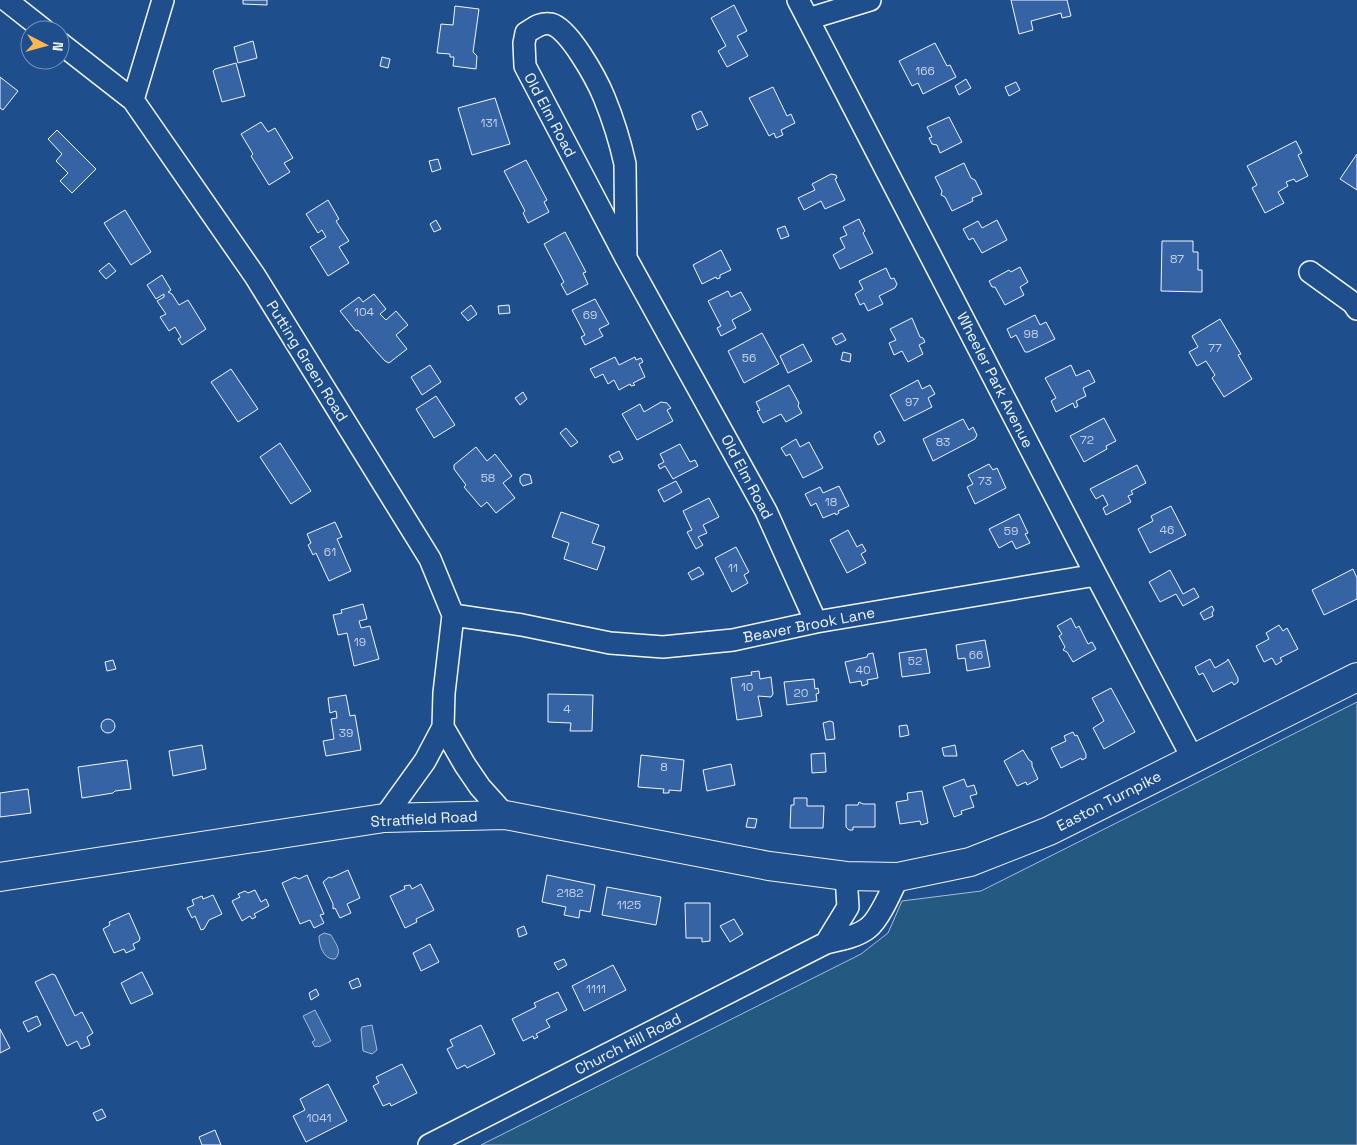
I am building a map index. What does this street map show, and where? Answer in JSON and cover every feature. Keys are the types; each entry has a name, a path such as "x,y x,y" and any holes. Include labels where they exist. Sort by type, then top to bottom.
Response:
{"main road":[{"name":"Easton Turnpike","path":"846,876 898,877 970,862 1049,831 1357,677"},
{"name":"Stratfield Road","path":"0,877 384,818 505,815 768,866 846,876"}],"street":[{"path":"6,0 31,20"},
{"path":"133,100 163,0"},
{"name":"Wheeler Park Avenue","path":"798,0 1193,759"},
{"path":"808,19 870,0"},
{"name":"Old Elm Road","path":"626,258 625,164 622,149 604,96 578,50 568,37 560,29 550,24 540,24 526,33 524,43 525,66 626,258 766,511 816,622"},
{"name":"Putting Green Road","path":"70,50 133,100 260,284 430,559 454,615"},
{"path":"1310,272 1353,303 1357,309"},
{"name":"Beaver Brook Lane","path":"454,615 522,625 610,644 663,647 733,640 816,622 1096,575"},
{"path":"384,818 425,761 443,727 444,693 454,615"},
{"path":"443,727 465,766 480,787 505,815"},
{"path":"826,943 848,907 846,876"},
{"name":"Church Hill Road","path":"429,1145 826,943 849,937 868,928 886,903 898,877"}],"shaded area":[{"path":"1357,702 1357,1145 481,1145 861,954 888,933 902,901 981,891"},
{"path":"324,933 331,935 338,947 335,959 325,955 321,948 319,936"},
{"path":"315,1010 331,1041 319,1047 315,1047 312,1042 315,1040 303,1016"},
{"path":"372,1025 377,1050 372,1054 363,1051 361,1029 362,1027"}],"building":[{"path":"243,0 267,0 267,5 243,4"},
{"path":"1011,0 1067,0 1071,16 1062,18 1061,13 1031,21 1033,30 1019,34"},
{"path":"734,5 747,31 737,36 748,56 727,67 718,51 726,46 711,18"},
{"path":"455,6 479,9 473,52 477,56 476,69 453,66 454,57 450,57 450,54 437,53 441,24 453,25"},
{"path":"253,41 257,58 238,63 234,47"},
{"path":"935,43 947,66 950,65 956,77 923,94 918,83 912,86 899,61"},
{"path":"382,57 390,59 388,68 380,66"},
{"path":"236,63 245,96 222,102 213,71"},
{"path":"0,77 18,91 3,110 0,108"},
{"path":"966,79 971,88 959,95 955,86"},
{"path":"1016,82 1020,90 1009,96 1005,87"},
{"path":"773,87 787,116 791,114 795,123 781,130 783,135 776,138 774,133 769,136 749,98"},
{"path":"495,98 510,144 472,155 458,108"},
{"path":"701,111 708,125 697,130 692,115"},
{"path":"949,117 962,142 940,153 937,145 932,144 929,138 932,137 927,127"},
{"path":"261,122 268,132 275,128 293,158 284,163 290,172 269,185 251,156 253,154 241,134"},
{"path":"57,130 96,169 72,193 60,181 68,173 56,161 62,154 48,139"},
{"path":"1296,141 1302,153 1298,155 1308,176 1296,182 1294,179 1286,182 1288,186 1278,192 1284,203 1265,213 1252,188 1257,185 1247,166"},
{"path":"1357,154 1357,190 1340,179"},
{"path":"438,159 441,169 432,172 429,161"},
{"path":"526,160 547,200 544,202 549,212 528,223 523,213 525,211 504,171"},
{"path":"964,163 982,194 972,198 973,201 952,211 945,197 941,195 942,191 935,177"},
{"path":"831,174 836,175 837,178 835,179 845,200 825,209 821,201 804,210 798,198 815,190 812,184"},
{"path":"328,200 339,219 336,221 349,241 339,247 349,263 328,276 310,247 326,237 322,230 318,233 306,214"},
{"path":"125,210 151,252 131,265 104,223"},
{"path":"859,219 865,231 863,233 873,253 840,269 833,255 845,248 840,238 847,235 843,227"},
{"path":"436,220 441,229 434,232 430,224"},
{"path":"997,220 1007,240 982,253 973,238 969,240 963,229 978,221 982,228"},
{"path":"785,226 789,236 781,239 777,229"},
{"path":"565,232 586,272 583,273 588,284 567,295 561,284 564,282 544,244"},
{"path":"1162,241 1193,241 1193,252 1198,252 1198,270 1202,270 1202,292 1161,291"},
{"path":"721,250 731,270 720,275 720,278 717,279 716,277 702,284 693,265"},
{"path":"109,263 116,271 106,279 99,271"},
{"path":"1020,267 1028,282 1020,287 1024,295 1005,305 995,287 992,287 989,281 1009,270 1011,272"},
{"path":"886,268 891,279 894,278 897,284 895,288 879,296 883,304 868,311 864,303 860,305 855,294 863,289 859,281"},
{"path":"162,275 171,290 168,292 172,294 179,305 188,300 206,329 182,345 178,339 181,337 175,327 169,331 160,317 166,314 157,301 164,297 164,294 156,299 147,285"},
{"path":"728,291 731,297 741,292 751,310 732,320 736,328 721,336 717,328 721,326 708,301"},
{"path":"374,294 386,309 380,314 386,320 396,311 408,325 396,335 407,349 389,363 385,361 358,330 356,331 340,311 359,297 363,302"},
{"path":"595,299 609,324 599,329 603,336 585,345 581,337 585,335 572,310"},
{"path":"471,305 477,314 468,321 461,313"},
{"path":"509,305 510,313 499,314 498,306"},
{"path":"1035,315 1040,325 1046,322 1055,339 1025,352 1016,335 1011,338 1007,329"},
{"path":"912,318 920,337 925,342 919,345 923,354 908,362 902,351 894,355 889,343 896,340 890,329"},
{"path":"1220,319 1241,354 1238,355 1252,379 1224,397 1212,378 1215,375 1206,361 1197,366 1189,352 1198,347 1192,336"},
{"path":"762,333 779,364 744,383 728,351"},
{"path":"842,333 846,340 836,345 832,338"},
{"path":"803,344 812,361 788,373 780,356"},
{"path":"843,352 851,354 850,362 841,360"},
{"path":"615,357 619,365 635,357 636,360 641,358 643,362 639,364 645,377 633,383 635,385 631,386 630,384 619,390 614,380 608,384 603,374 595,378 590,369"},
{"path":"430,365 441,382 422,395 411,377"},
{"path":"1071,365 1076,376 1089,370 1095,382 1083,388 1086,396 1076,401 1078,406 1075,408 1073,403 1056,412 1051,401 1056,398 1045,378"},
{"path":"231,369 258,409 238,422 211,382"},
{"path":"918,380 922,389 930,385 935,394 928,398 932,407 904,421 890,395"},
{"path":"789,385 802,413 786,422 781,414 763,423 757,411 760,410 756,402"},
{"path":"523,392 527,399 520,405 515,398"},
{"path":"436,396 455,425 434,438 416,409"},
{"path":"661,402 667,403 671,408 667,410 673,421 637,440 622,414 640,404 644,412"},
{"path":"1104,418 1116,441 1106,446 1107,449 1084,462 1070,436"},
{"path":"963,419 969,430 973,427 977,435 975,439 933,461 923,439"},
{"path":"566,428 578,442 571,447 560,433"},
{"path":"880,431 885,441 878,445 874,437"},
{"path":"796,439 800,447 809,442 823,468 803,478 790,454 786,456 781,448"},
{"path":"280,443 311,491 291,504 260,457"},
{"path":"680,444 690,462 695,460 698,466 673,479 665,466 660,469 658,465 664,462 660,454"},
{"path":"476,447 487,461 495,454 512,476 503,483 515,498 496,513 487,502 481,507 464,487 466,485 454,469 454,465"},
{"path":"619,451 623,459 613,463 609,456"},
{"path":"989,464 993,470 997,468 1006,488 975,504 967,487 973,484 968,475"},
{"path":"1137,465 1146,483 1131,491 1133,494 1128,496 1131,502 1106,515 1103,508 1108,505 1103,495 1096,499 1090,489"},
{"path":"524,474 530,475 532,483 523,486 520,482 520,477"},
{"path":"676,481 682,492 664,502 658,490"},
{"path":"839,486 849,506 838,511 839,513 836,515 835,513 823,518 816,503 811,506 805,494 820,487 823,493"},
{"path":"709,498 719,517 703,525 707,533 698,537 703,545 696,549 687,532 692,530 683,511"},
{"path":"1171,506 1186,535 1150,553 1138,529 1153,521 1151,516"},
{"path":"561,512 599,525 592,543 605,547 597,570 564,559 569,543 552,537"},
{"path":"1019,514 1028,533 1025,534 1030,543 1016,549 1012,541 999,548 989,529"},
{"path":"335,522 342,537 337,539 351,571 329,581 316,553 313,555 308,545 311,543 307,534"},
{"path":"848,530 857,547 862,544 866,551 861,554 866,563 847,573 830,540"},
{"path":"736,547 749,572 744,575 748,583 732,592 715,558"},
{"path":"699,567 704,574 692,580 688,573"},
{"path":"1353,569 1357,578 1357,599 1324,615 1312,590"},
{"path":"1170,570 1183,594 1194,588 1199,597 1183,606 1176,594 1160,602 1149,582"},
{"path":"363,604 367,619 359,621 361,628 370,626 379,659 354,666 347,633 338,635 333,615 342,613 341,610"},
{"path":"1212,606 1214,610 1213,616 1204,620 1200,613"},
{"path":"1071,618 1076,628 1079,626 1088,644 1092,642 1096,649 1073,662 1067,652 1063,650 1065,647 1059,636 1062,634 1057,626"},
{"path":"1279,625 1283,631 1287,628 1298,649 1280,658 1282,661 1276,665 1272,658 1264,662 1256,646 1269,639 1266,633"},
{"path":"985,640 990,667 967,671 965,658 958,659 956,645"},
{"path":"926,649 930,673 902,677 899,653"},
{"path":"873,653 878,678 867,680 868,684 862,686 861,681 850,683 845,662 867,657 868,654"},
{"path":"1210,659 1215,668 1228,659 1238,678 1238,682 1234,685 1232,682 1213,692 1203,673 1199,675 1195,667"},
{"path":"113,660 116,669 107,671 105,662"},
{"path":"759,671 760,679 771,677 773,694 771,697 758,696 762,716 737,720 731,678 752,675 751,672"},
{"path":"814,679 815,689 818,688 819,693 816,694 817,701 787,705 784,682"},
{"path":"1111,688 1135,732 1104,749 1093,728 1104,721 1092,698"},
{"path":"548,694 593,695 592,731 570,731 571,723 548,722"},
{"path":"346,695 350,716 355,715 361,750 326,756 323,741 334,739 331,719 337,718 336,711 330,713 328,698"},
{"path":"108,719 113,721 115,726 113,731 108,733 103,731 101,726 103,721"},
{"path":"833,722 835,739 826,740 823,723"},
{"path":"907,725 909,735 900,737 899,726"},
{"path":"1073,732 1075,736 1077,735 1086,758 1082,760 1081,758 1061,768 1051,748 1066,741 1064,736"},
{"path":"202,745 206,769 173,776 169,751"},
{"path":"955,745 957,756 944,756 942,748"},
{"path":"1023,750 1032,762 1038,779 1027,785 1026,782 1017,786 1004,761"},
{"path":"825,753 826,772 812,773 811,754"},
{"path":"641,755 684,760 681,791 669,790 669,793 663,793 664,789 638,787"},
{"path":"127,760 131,789 82,798 78,767"},
{"path":"731,764 735,785 707,791 703,770"},
{"path":"964,779 967,787 974,785 977,794 970,796 974,807 961,811 962,814 954,817 943,787"},
{"path":"28,789 31,813 0,817 0,793"},
{"path":"922,791 928,823 921,825 920,821 900,824 896,802 908,800 907,793"},
{"path":"794,798 807,798 807,806 824,806 823,828 790,828 791,805 794,805"},
{"path":"859,802 875,804 875,827 853,827 853,830 849,830 846,827 846,805 858,805"},
{"path":"748,818 757,819 755,828 746,827"},
{"path":"348,870 360,898 347,904 351,913 340,918 335,908 333,909 333,904 323,882 329,877 331,878"},
{"path":"307,875 324,914 320,915 324,923 314,928 310,920 300,924 282,883 295,877 299,879"},
{"path":"547,875 595,885 590,912 580,910 579,918 564,915 566,907 542,902"},
{"path":"421,884 434,910 416,919 417,922 405,928 390,896 405,889 404,886 410,885 412,889"},
{"path":"607,887 661,897 656,925 602,915"},
{"path":"255,890 261,902 266,899 269,906 254,914 256,917 252,919 250,916 242,921 232,901 240,897 238,894"},
{"path":"213,895 222,914 209,920 204,929 201,930 195,916 192,918 187,908 194,905 192,900 202,896 203,899"},
{"path":"685,903 710,903 710,941 702,942 702,938 686,938"},
{"path":"129,913 140,938 139,941 133,944 135,949 126,953 124,949 114,953 103,929 110,925 109,922"},
{"path":"734,919 743,934 730,942 720,926"},
{"path":"524,926 527,934 519,937 517,929"},
{"path":"430,944 439,962 421,971 413,953"},
{"path":"564,959 567,965 558,970 554,963"},
{"path":"613,965 626,990 584,1011 572,986"},
{"path":"142,972 153,994 131,1004 121,983"},
{"path":"52,974 55,975 75,1016 82,1012 93,1033 87,1037 90,1045 81,1049 77,1041 67,1046 35,982"},
{"path":"358,978 361,986 352,989 349,982"},
{"path":"316,989 319,995 311,1000 309,993"},
{"path":"558,992 567,1010 546,1020 550,1027 536,1034 538,1037 534,1039 533,1036 523,1041 512,1019 536,1007 534,1003"},
{"path":"37,1016 41,1025 28,1032 23,1022"},
{"path":"481,1025 495,1054 467,1068 465,1065 457,1069 447,1049 453,1046 450,1040"},
{"path":"0,1029 10,1048 0,1053"},
{"path":"402,1064 417,1093 391,1106 390,1103 383,1106 373,1086 379,1083 376,1077"},
{"path":"328,1084 347,1121 306,1142 293,1116 305,1110 300,1099"},
{"path":"102,1109 106,1117 97,1121 93,1113"},
{"path":"215,1130 221,1145 202,1145 199,1137"}]}
